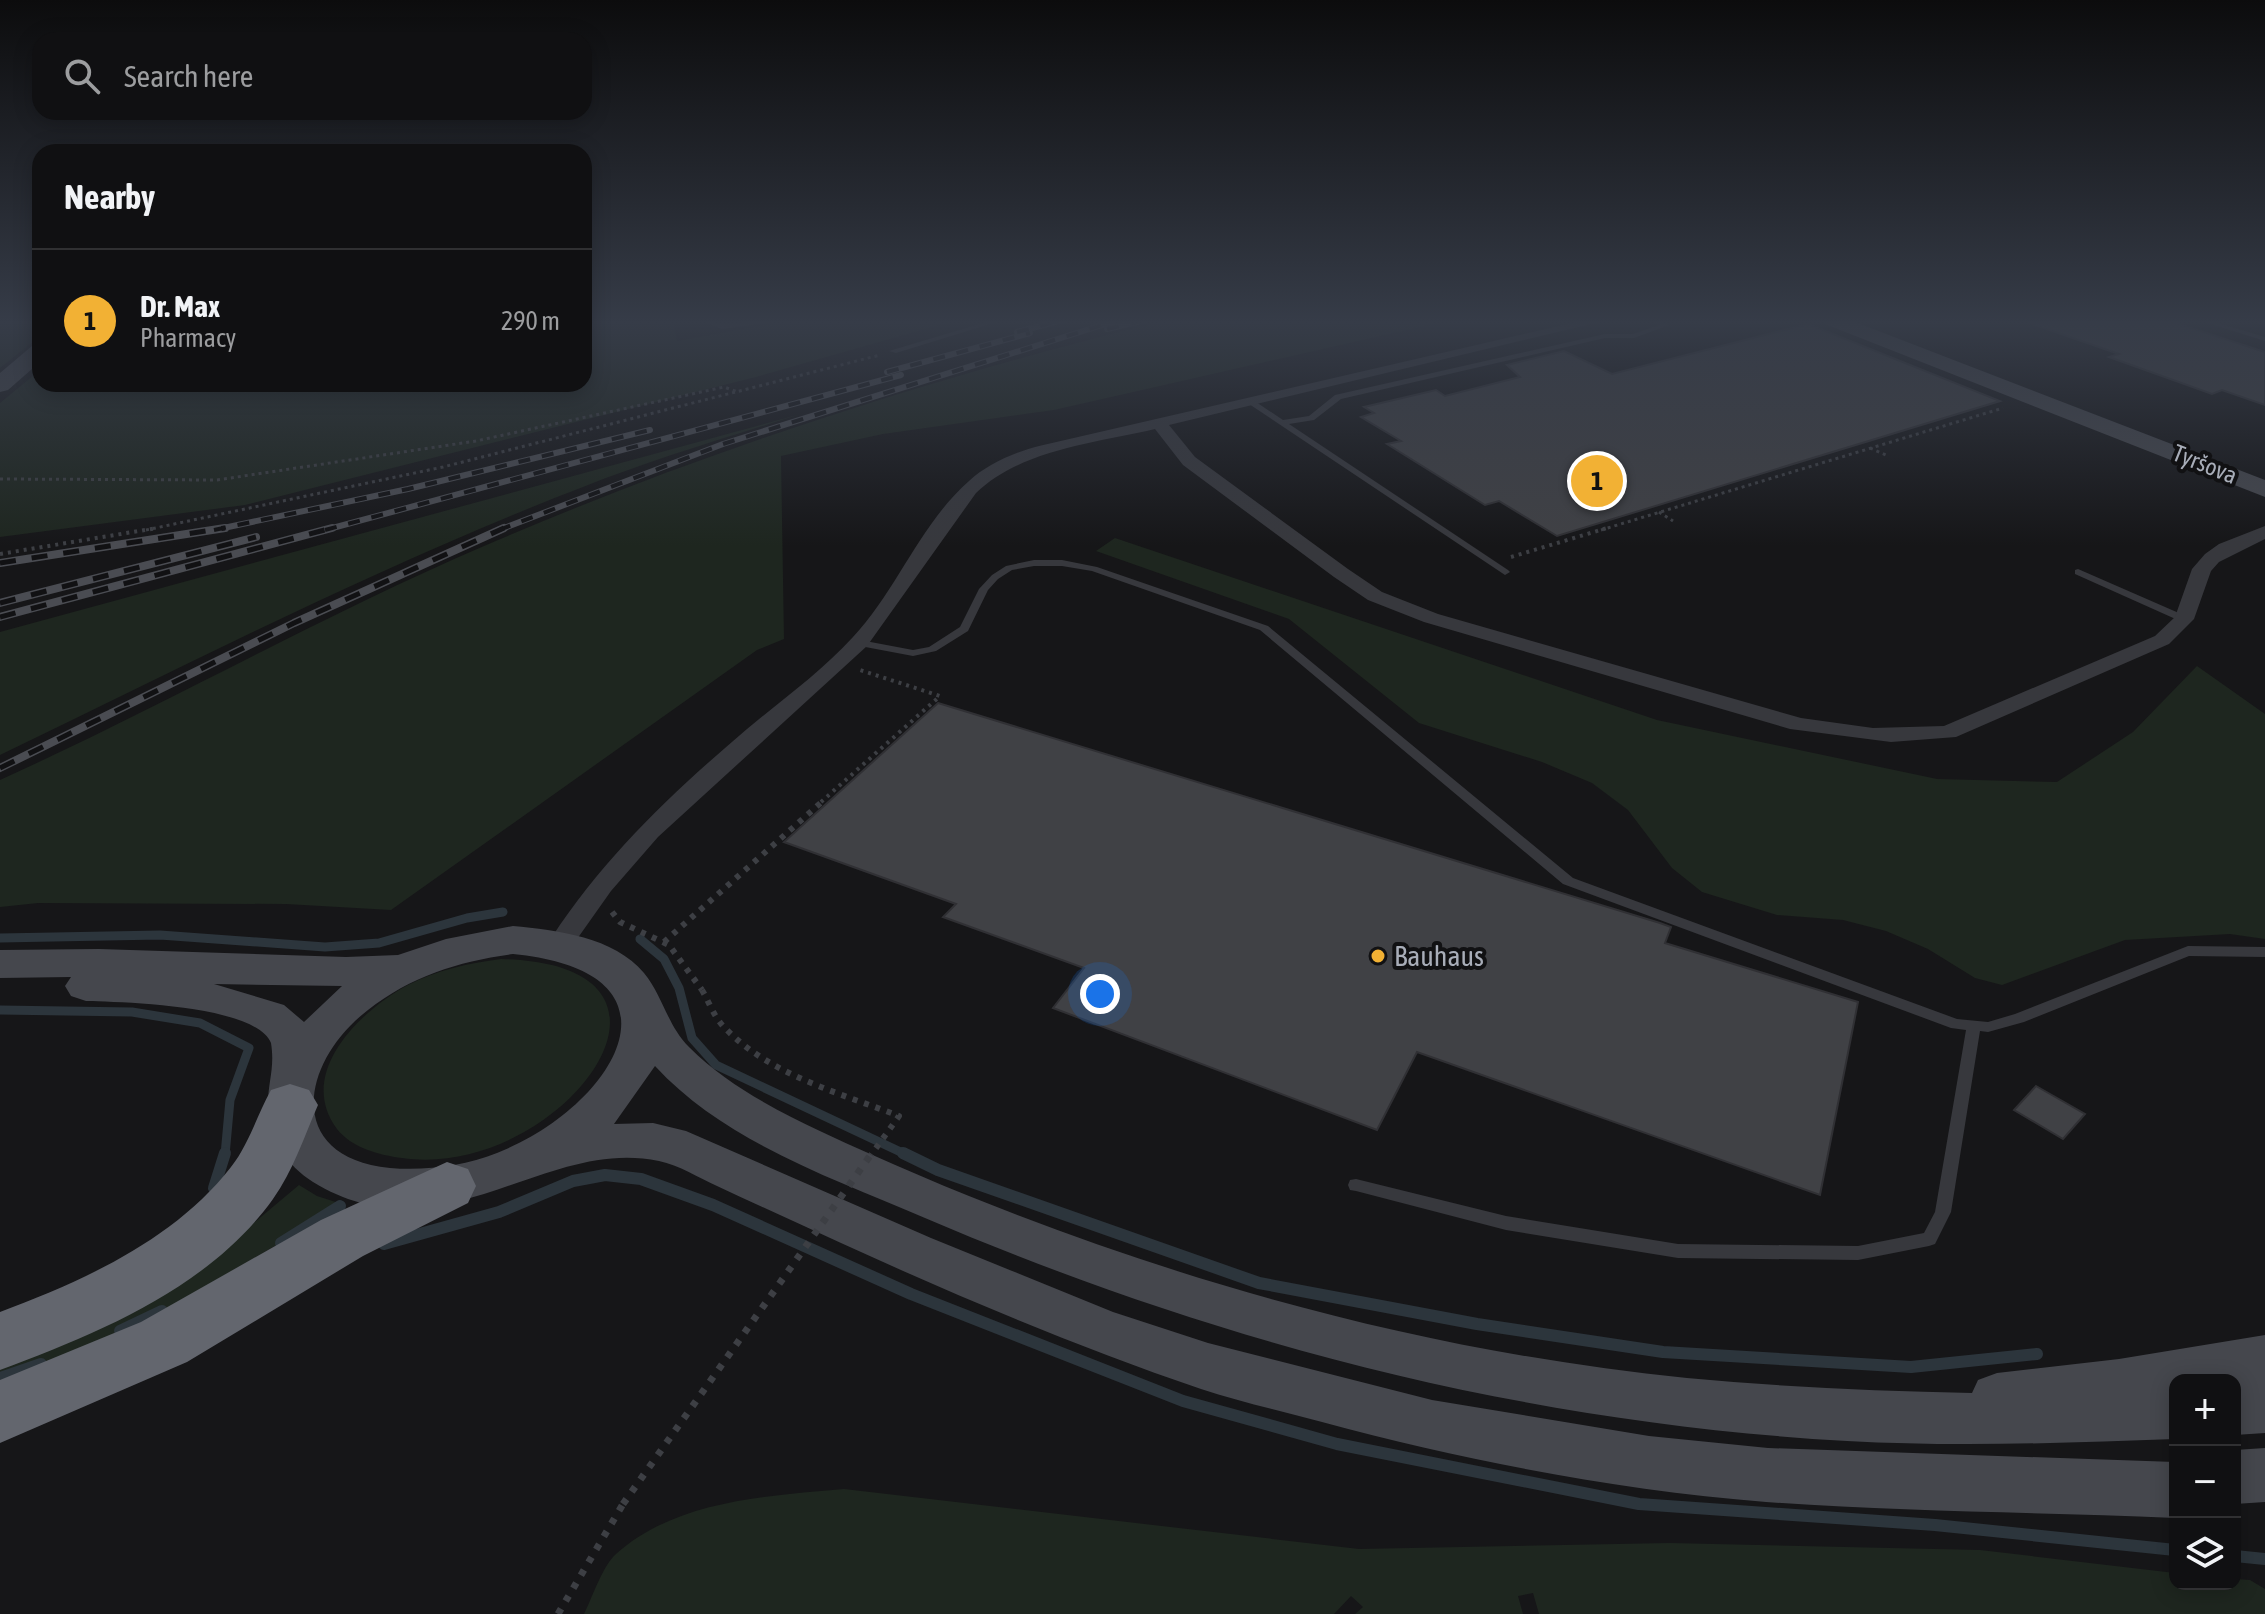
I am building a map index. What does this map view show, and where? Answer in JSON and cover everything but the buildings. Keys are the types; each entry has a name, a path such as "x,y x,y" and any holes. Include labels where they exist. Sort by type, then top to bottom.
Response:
{"highway":[{"path":"0,1341 116,1291 210,1226 255,1179 293,1089"},
{"path":"0,1412 164,1342 342,1238 447,1186"}],"main road":[{"name":"Tyršova","path":"2025,395 2265,489"},
{"path":"0,964 143,963 319,975 409,966 487,943 561,943 591,953 616,968 628,981 641,1012 676,1062 724,1098 769,1125 952,1211 1192,1301 1331,1341 1506,1378 1638,1398 1845,1415 1962,1418 2169,1414"},
{"path":"293,1089 305,1053 338,1013 359,995 409,966"},
{"path":"0,988 131,988 186,994 248,1008 284,1026 294,1049 292,1125 301,1143 315,1159 334,1172 384,1187 447,1186 478,1179 538,1155 612,1141 641,1139 670,1144 999,1290 1104,1332 1238,1376 1432,1426 1649,1463 1876,1481 2169,1490"},
{"path":"538,1155 591,1118 611,1097 637,1053 641,1012"},
{"path":"1845,1415 2119,1384 2265,1359"},
{"path":"2241,1410 2265,1408"},
{"path":"2241,1477 2265,1475"},
{"path":"1995,1483 2169,1481"},
{"path":"2241,1492 2265,1494"}],"street":[{"path":"561,943 600,884 632,851 720,764 860,643 888,610 971,488 996,469 1039,451 1279,395"},
{"path":"1159,423 1189,461 1375,596 1431,618 1826,730 1883,737 1948,732 2162,640 2184,619 2202,569 2212,558 2226,548 2265,532"}],"lane":[{"path":"1281,423 1311,418 1338,397 1345,395"},
{"path":"1250,402 1505,572"},
{"path":"860,643 913,653 940,646 964,629 984,589 995,577 1009,568 1034,563 1077,565 1264,628 1568,881 1956,1024 1988,1027 2019,1018 2188,951 2265,952"},
{"path":"2078,572 2184,619"},
{"path":"1356,1185 1506,1223 1678,1251 1858,1253 1929,1239 1943,1212 1974,1026"},
{"path":"2119,1384 2265,1346"}],"path":[{"path":"0,479 217,480 476,441 686,395"},
{"path":"0,554 177,526 251,510 595,432 727,395"},
{"path":"1491,563 2012,405"},
{"path":"1870,448 1886,455"},
{"path":"1659,512 1673,521"},
{"path":"664,942 940,696 852,667"},
{"path":"558,1614 623,1504 899,1116 784,1071 754,1052 722,1025 690,969 664,942 620,922 610,907"}],"shaded area":[{"path":"9,395 683,395 245,505 0,537 0,403"},
{"path":"896,395 1119,395 1054,410 883,434 781,456 784,639 757,650 391,910 286,904 38,903 0,907 0,780 362,602 484,546 651,479"},
{"path":"801,414 637,467 435,548 288,615 0,755 0,632"},
{"path":"1115,538 1657,720 1937,779 2057,782 2133,732 2197,666 2265,714 2265,939 2230,934 2125,940 2002,985 1975,978 1928,949 1886,931 1843,920 1777,915 1702,892 1672,868 1628,810 1592,783 1542,762 1419,723 1289,619 1096,551"},
{"path":"501,959 568,970 602,995 609,1030 594,1069 561,1106 514,1137 460,1156 393,1157 366,1150 343,1136 326,1108 324,1086 329,1065 339,1045 354,1027 371,1010 408,985 453,968"},
{"path":"299,1185 317,1196 345,1205 143,1323 0,1382 0,1370 195,1272"},
{"path":"844,1489 1359,1549 1670,1543 1980,1550 2169,1572 2169,1590 2241,1590 2241,1579 2250,1580 2265,1589 2265,1614 1539,1614 1533,1593 1518,1596 1523,1614 1355,1614 1363,1607 1351,1596 1334,1614 584,1614 611,1560 640,1536 694,1512 754,1498"}],"waterway":[{"path":"0,938 160,935 325,947 379,943 467,918 503,912"},
{"path":"640,939 664,959 679,988 692,1038 716,1065 907,1155"},
{"path":"0,1010 132,1012 200,1023 249,1048 230,1100 225,1155"},
{"path":"214,1188 225,1153"},
{"path":"903,1153 938,1170 1259,1283 1477,1324 1663,1352 1911,1367 2037,1354"},
{"path":"384,1244 499,1212 573,1181 605,1175 641,1179 713,1205 911,1294 1183,1401 1337,1444 1639,1504 1935,1525 2169,1549"},
{"path":"281,1243 340,1206"},
{"path":"120,1331 162,1311"},
{"path":"0,1378 41,1364"},
{"path":"2241,1557 2265,1559"}],"railway":[{"path":"325,530 825,395"},
{"path":"503,529 723,444 878,395"},
{"path":"219,529 408,489 650,430"},
{"path":"219,529 225,528"},
{"path":"0,617 332,528"},
{"path":"0,563 219,529"},
{"path":"214,530 219,529"},
{"path":"0,768 294,623 503,529"},
{"path":"499,530 503,529"},
{"path":"0,603 256,537"}],"place":[{"name":"Dr. Max","path":"1597,481"},
{"name":"Bauhaus","path":"1378,956"}]}
